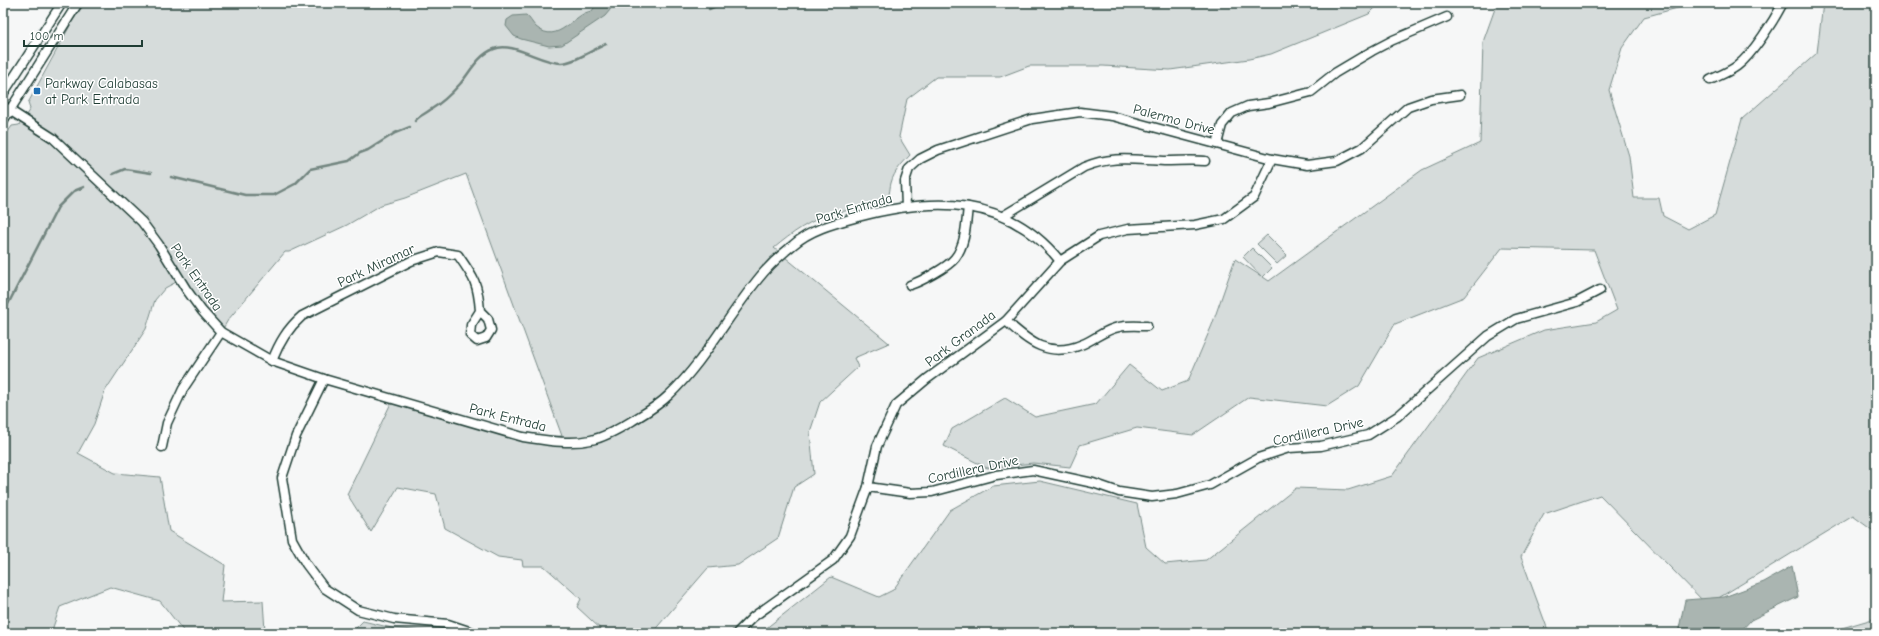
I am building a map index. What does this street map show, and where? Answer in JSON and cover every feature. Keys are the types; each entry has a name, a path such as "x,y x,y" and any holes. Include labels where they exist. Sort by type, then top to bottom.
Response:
{"street":[{"path":"3,94 62,3"},
{"path":"3,121 7,108 78,3"},
{"path":"1710,80 1737,66 1751,51 1777,15 1783,3"},
{"path":"1217,144 1222,125 1232,113 1248,106 1269,103 1311,92 1335,73 1372,51 1393,40 1447,17"},
{"name":"Palermo Drive","path":"906,207 905,180 909,169 920,159 938,150 1032,119 1080,112 1112,116 1272,159 1307,165 1337,161 1362,148 1408,107 1431,99 1460,96"},
{"name":"Park Entrada","path":"7,108 52,138 142,222 159,245 186,289 202,311 222,332 272,361 324,379 523,437 557,442 589,440 620,429 655,408 670,394 715,341 743,299 765,271 794,244 820,228 885,210 923,204 946,204 968,207 991,211 1016,222 1035,234 1048,246 1060,261"},
{"path":"1003,216 1084,167 1095,162 1117,158 1166,161 1205,161"},
{"name":"Park Granada","path":"738,633 753,617 833,560 850,536 868,487 877,446 896,405 927,379 1006,321 1060,261 1099,236 1128,229 1195,225 1224,219 1254,197 1272,159"},
{"path":"910,285 926,279 955,258 963,242 968,207"},
{"name":"Park Miramar","path":"272,361 278,344 290,326 302,316 411,261 439,252 458,255 474,278 480,312"},
{"name":"Cordillera Drive","path":"868,487 910,493 932,492 996,475 1033,470 1093,483 1119,492 1152,497 1177,494 1210,485 1258,458 1288,448 1321,446 1368,435 1398,416 1488,336 1516,319 1577,302 1600,290"},
{"path":"1006,321 1035,345 1057,349 1072,348 1119,327 1147,326"},
{"path":"162,447 167,423 183,389 222,332"},
{"path":"324,379 296,436 282,478 292,539 306,564 324,588 358,610 394,619 448,624 475,633"}],"shaded area":[{"path":"85,3 1380,3 1369,14 1271,54 1249,59 1170,70 1103,66 1029,66 1000,77 936,77 907,99 899,137 910,155 894,175 886,199 873,205 835,213 818,219 795,232 774,248 889,343 854,358 858,367 820,402 810,432 814,474 794,487 778,538 738,565 708,568 652,633 605,633 577,607 581,599 544,566 523,566 522,560 498,557 445,528 436,494 398,487 371,532 347,494 393,399 523,437 562,436 466,174 405,198 381,205 347,225 289,252 285,252 228,320 221,332 180,280 165,288 155,300 146,329 105,391 94,424 78,453 115,473 160,477 169,531 225,565 221,602 263,601 265,631 268,633 185,633 160,601 110,587 60,607 51,633 3,633 3,139 12,126 19,125 30,109 28,103 73,20"},
{"path":"597,3 611,3 610,10 605,16 562,45 549,46 521,39 514,36 506,26 507,20 513,16 526,15 536,27 544,32 552,33 566,27 585,13 592,11"},
{"path":"1497,3 1696,3 1644,17 1622,48 1609,90 1629,156 1634,198 1659,198 1663,216 1688,229 1715,215 1742,119 1817,53 1823,3 1876,3 1876,533 1853,516 1707,605 1600,495 1544,514 1521,557 1549,633 760,633 831,577 879,597 893,590 950,510 993,486 1040,481 1137,504 1146,547 1165,564 1206,560 1296,488 1348,490 1392,476 1478,358 1544,330 1596,322 1617,310 1594,250 1502,248 1464,297 1395,324 1359,386 1327,406 1249,397 1193,435 1137,428 1080,445 1070,467 1033,463 987,468 944,446 952,429 1005,398 1035,417 1096,404 1129,365 1162,391 1188,381 1212,325 1235,259 1261,276 1243,257 1252,248 1272,268 1263,277 1269,281 1422,170 1480,143 1483,42"},
{"path":"1267,235 1287,255 1277,264 1257,244"},
{"path":"1792,566 1798,597 1751,620 1739,633 1678,633 1685,600 1724,597 1764,582"},
{"path":"1876,618 1876,633 1825,633"},
{"path":"363,621 392,628 443,633 351,633"}],"waterway":[{"path":"709,9 723,3"},
{"path":"415,121 450,95 483,55 494,49 501,47 510,48 544,60 561,63 572,61 606,44"},
{"path":"171,177 245,195 274,195 295,184 310,169 349,161 395,133 410,127"},
{"path":"113,174 125,169 151,173"},
{"path":"3,314 58,207 74,191 84,187"}],"place":[{"name":"Parkway Calabasas at Park Entrada","path":"37,91"}]}
